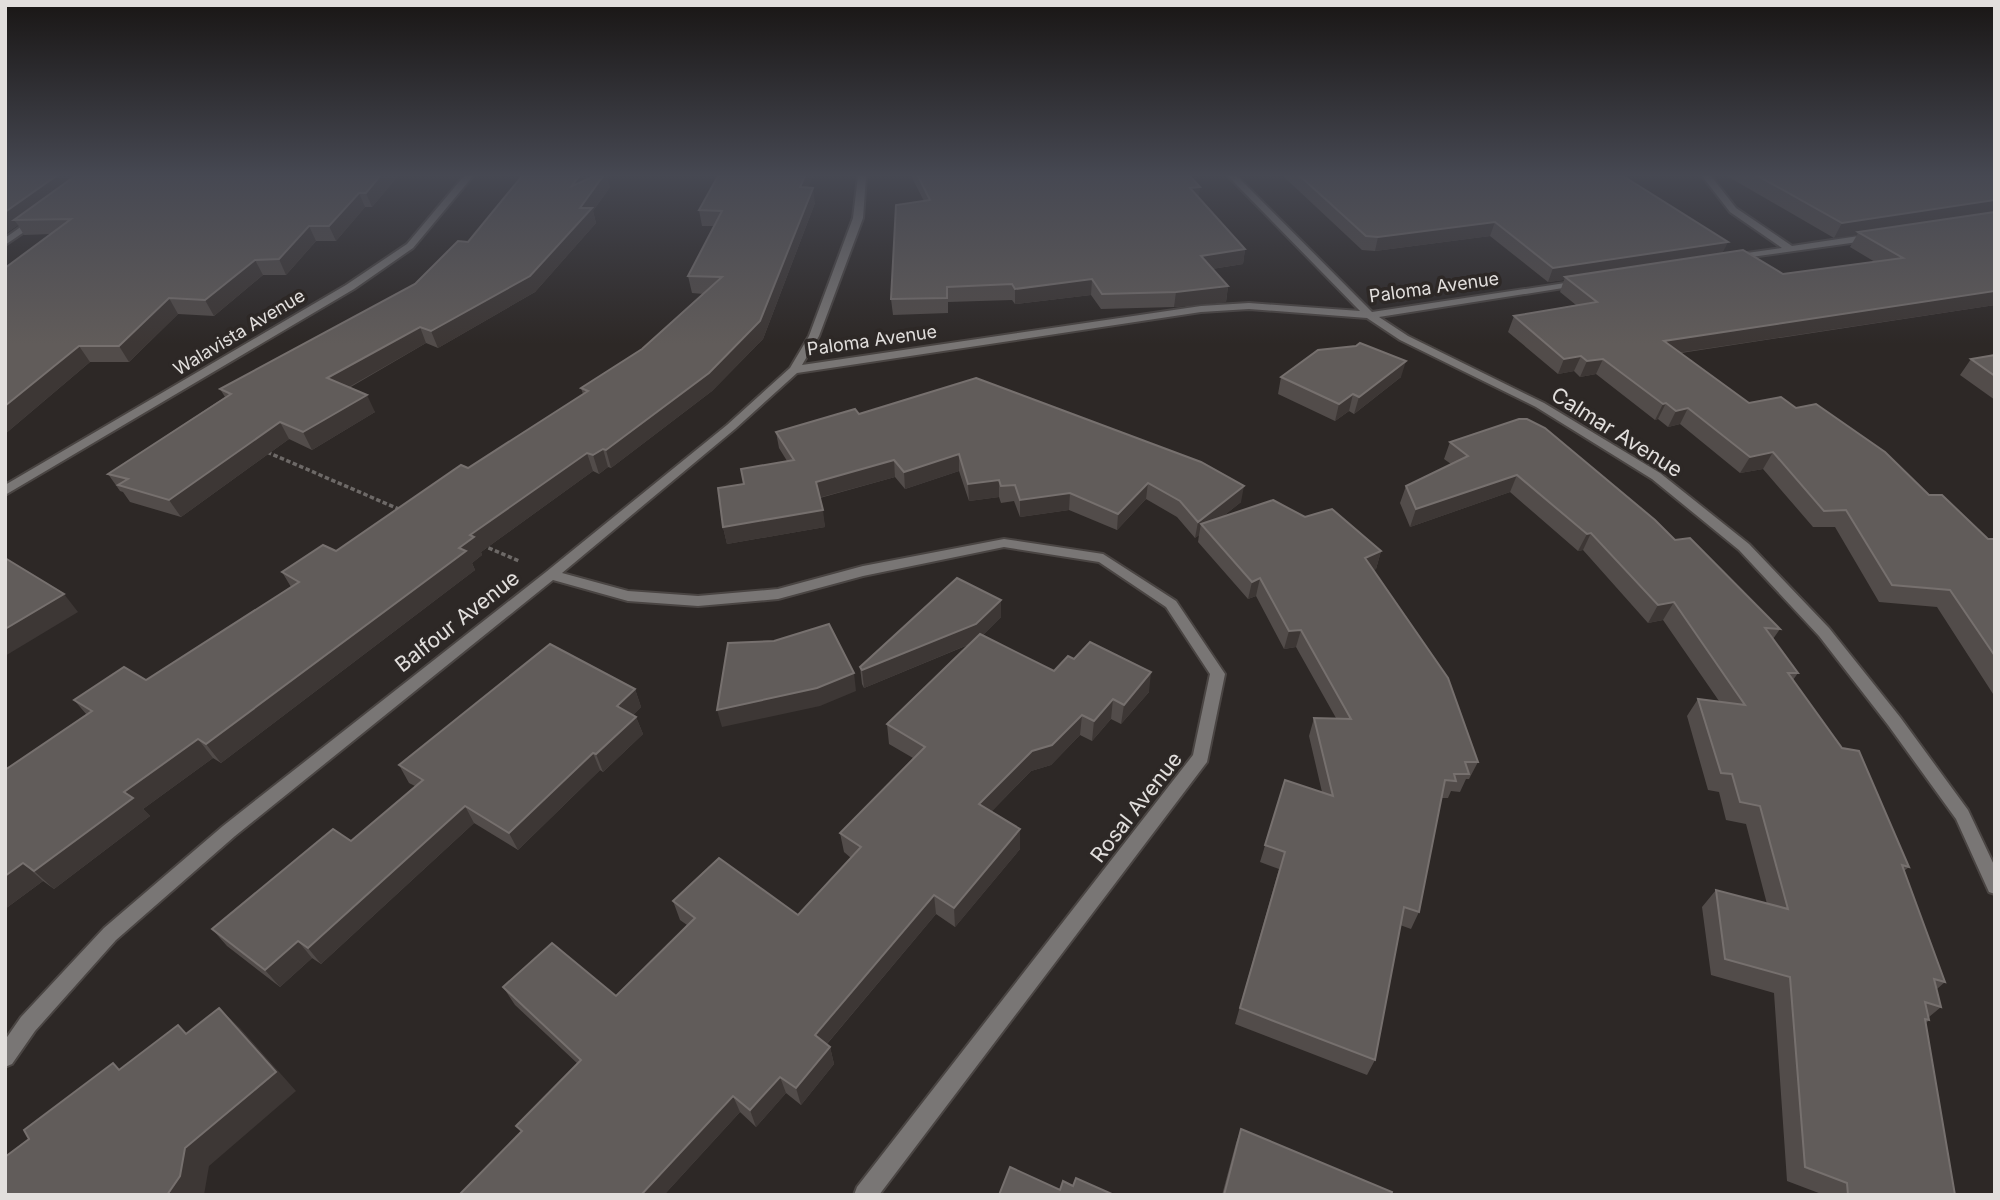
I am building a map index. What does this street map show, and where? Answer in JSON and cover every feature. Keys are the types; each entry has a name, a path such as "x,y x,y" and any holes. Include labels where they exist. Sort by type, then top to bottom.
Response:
{"street":[{"name":"Walavista Avenue","path":"5,491 350,287 410,246 422,232"},
{"name":"Balfour Avenue","path":"5,1057 28,1024 110,934 229,831 732,427 794,370 814,337 853,232"},
{"name":"Calmar Avenue","path":"1288,232 1370,315 1404,338 1540,405 1657,475 1744,547 1824,632 1894,721 1962,815 1995,886"},
{"path":"1765,232 1790,249"},
{"path":"1715,261 1881,236"},
{"name":"Paloma Avenue","path":"794,370 1201,309 1249,306 1370,315 1590,280"},
{"name":"Rosal Avenue","path":"551,575 628,596 698,601 778,594 863,571 1004,543 1103,558 1171,604 1218,674 1201,757 864,1195"}],"path":[{"path":"257,447 410,514"},
{"path":"474,542 551,575"}],"building":[{"path":"53,232 304,232 279,259 255,260 205,300 169,298 119,346 79,346 5,406 5,268"},
{"path":"476,232 570,232 530,276 431,331 420,327 327,378 367,395 303,432 280,422 169,500 118,485 128,479 108,474 231,394 220,389 415,284 458,241 468,242"},
{"path":"711,232 795,232 760,321 709,373 606,450 593,455 587,453 470,535 474,537 459,548 466,551 206,744 198,739 124,792 133,798 34,871 23,863 5,876 5,770 92,711 74,700 124,667 146,680 299,582 282,572 323,545 336,551 461,465 468,468 588,391 581,388 642,349 722,277 688,276"},
{"path":"895,232 1230,232 1245,249 1201,256 1228,286 1176,292 1102,294 1092,279 1015,289 1012,284 947,287 947,298 891,299"},
{"path":"1362,232 1417,232 1378,237 1366,236"},
{"path":"1508,232 1712,232 1728,242 1553,268"},
{"path":"1858,232 1995,232 1995,291 1664,341 1749,403 1781,397 1796,408 1816,404 1885,452 1929,495 1942,495 1988,539 1995,539 1995,656 1950,590 1892,585 1846,510 1824,511 1773,452 1750,457 1688,408 1676,411 1666,403 1663,404 1603,359 1587,361 1581,356 1564,359 1514,316 1597,302 1565,277 1743,250 1783,274 1903,258"},
{"path":"1360,343 1406,361 1359,397 1353,394 1339,404 1281,377 1318,350 1356,346"},
{"path":"1995,355 1995,376 1971,359"},
{"path":"976,378 1201,462 1244,486 1198,522 1180,501 1148,483 1118,514 1070,493 1020,500 1015,485 1001,486 999,480 968,484 959,454 904,472 894,460 816,482 823,510 723,527 718,488 744,484 741,469 794,460 776,432 855,409 859,414"},
{"path":"1519,419 1527,419 1545,428 1675,540 1690,538 1780,629 1765,628 1798,673 1788,673 1842,748 1859,751 1909,867 1902,865 1945,982 1934,979 1941,1007 1925,1002 1929,1020 1925,1019 1955,1195 1848,1195 1847,1183 1805,1167 1790,977 1725,959 1716,890 1788,909 1760,806 1740,802 1732,774 1721,773 1698,699 1745,705 1674,602 1658,605 1591,533 1587,534 1517,475 1416,509 1406,486 1468,456 1450,442"},
{"path":"1273,500 1305,517 1332,509 1381,551 1365,558 1448,678 1478,762 1465,762 1469,774 1454,774 1456,781 1445,780 1419,912 1404,907 1375,1060 1240,1008 1285,852 1265,845 1285,780 1333,796 1314,718 1351,719 1301,630 1289,631 1260,578 1252,582 1201,524"},
{"path":"5,558 64,594 5,629"},
{"path":"957,578 1001,600 976,624 862,670 860,667"},
{"path":"829,624 854,673 817,688 717,710 728,643 774,641"},
{"path":"980,634 1054,671 1068,656 1074,659 1090,642 1151,672 1124,705 1113,699 1094,721 1082,715 1052,745 1032,751 979,804 1020,829 954,908 934,895 815,1035 830,1047 796,1088 780,1077 750,1110 733,1096 641,1195 459,1195 522,1131 516,1126 581,1060 503,987 552,943 616,996 695,918 673,901 719,858 798,915 861,847 840,833 925,747 887,724"},
{"path":"550,644 635,689 617,706 636,717 596,754 593,753 509,833 465,806 308,948 298,941 265,970 212,929 333,829 351,841 423,780 399,765"},
{"path":"219,1008 276,1072 185,1148 180,1176 167,1195 5,1195 5,1157 29,1139 24,1130 113,1063 119,1070 178,1025 186,1034"},
{"path":"1241,1129 1392,1192 1391,1195 1224,1195"},
{"path":"1010,1167 1060,1190 1063,1181 1073,1186 1076,1178 1114,1195 999,1195"}]}
